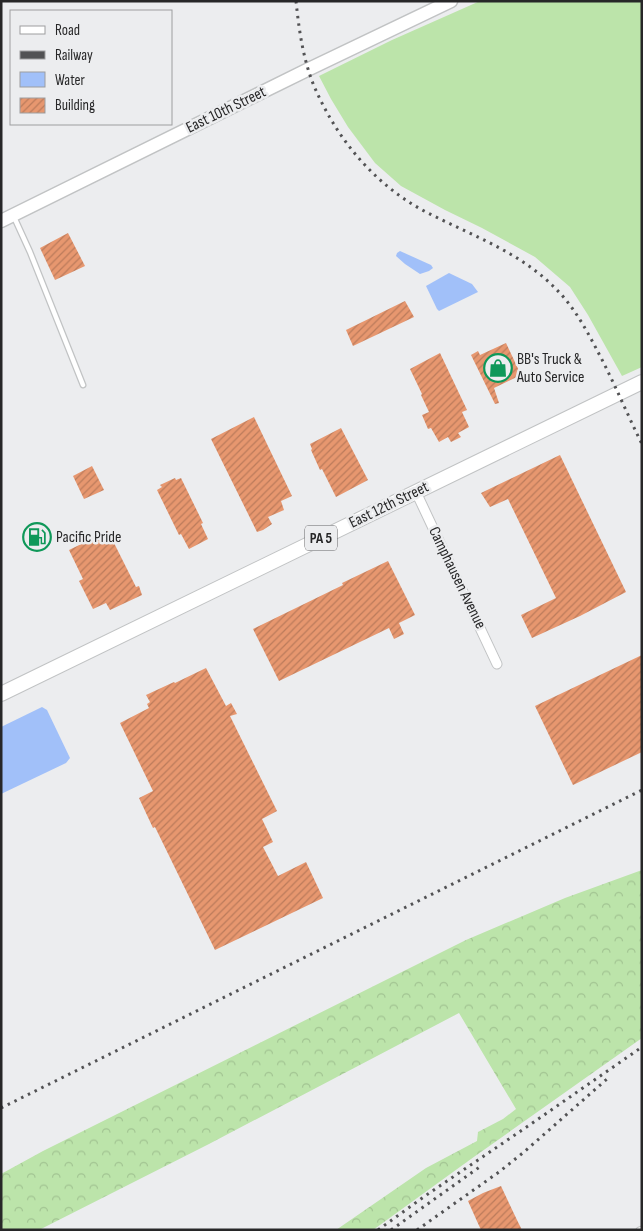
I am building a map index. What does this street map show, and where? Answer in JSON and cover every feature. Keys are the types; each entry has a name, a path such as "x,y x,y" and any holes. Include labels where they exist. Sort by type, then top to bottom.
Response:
{"main road":[{"name":"East 12th Street","path":"1,694 642,382"}],"street":[{"name":"East 10th Street","path":"1,222 308,69 451,1"},
{"name":"Camphausen Avenue","path":"416,492 497,664"}],"lane":[{"path":"13,216 30,252 83,385"}],"green space":[{"path":"480,1 642,1 642,367 622,376 570,287 535,257 401,186 375,163 348,127 319,76 392,40"},
{"path":"642,870 642,1038 373,1230 336,1230 426,1168 477,1141 478,1132 503,1119 516,1109 459,1013 209,1144 39,1230 1,1230 1,1174 43,1151 466,940 565,898"}],"water":[{"path":"400,251 431,265 433,268 420,274 396,256"},
{"path":"449,273 472,284 478,292 439,311 426,286"},
{"path":"42,707 47,710 70,758 66,763 1,794 1,727"}],"building":[{"path":"68,233 85,266 55,280 40,248"},
{"path":"405,301 414,317 353,346 346,330"},
{"path":"506,343 521,375 494,388 499,403 495,404 471,355 478,351 480,355"},
{"path":"440,353 467,410 462,412 469,427 458,433 461,437 451,442 448,437 439,442 431,428 428,429 422,415 429,412 410,369"},
{"path":"254,417 292,496 281,501 284,510 268,517 272,524 257,532 211,439"},
{"path":"341,428 368,480 336,497 322,469 320,470 310,444"},
{"path":"560,455 626,592 532,638 521,615 556,598 508,499 490,507 481,493"},
{"path":"92,466 104,490 84,499 73,476"},
{"path":"175,478 176,480 181,478 203,523 201,524 208,539 189,549 181,534 179,535 157,490 162,487 160,485"},
{"path":"45,527 50,536 29,546 25,537"},
{"path":"108,531 136,587 139,586 142,595 110,610 106,603 93,609 79,581 83,579 69,550"},
{"path":"388,561 415,615 399,623 404,634 394,639 389,628 279,681 253,629"},
{"path":"642,655 642,752 573,785 535,706"},
{"path":"206,668 226,706 231,703 237,714 230,716 277,811 262,819 273,842 263,847 278,876 306,862 323,898 215,950 139,798 153,791 120,723 149,708 147,704 150,702 146,695"},
{"path":"501,1186 522,1230 481,1230 468,1201"}],"railway":[{"path":"296,1 302,44 310,76 324,107 348,145 362,162 395,193 434,216 512,255 541,275 561,294 589,335 642,444"},
{"path":"1,1108 642,790"},
{"path":"378,1230 642,1047"},
{"path":"417,1230 499,1172 607,1079"},
{"path":"391,1230 481,1166"}],"place":[{"name":"BB's Truck & Auto Service","path":"498,368"},
{"name":"Pacific Pride","path":"37,537"}]}
